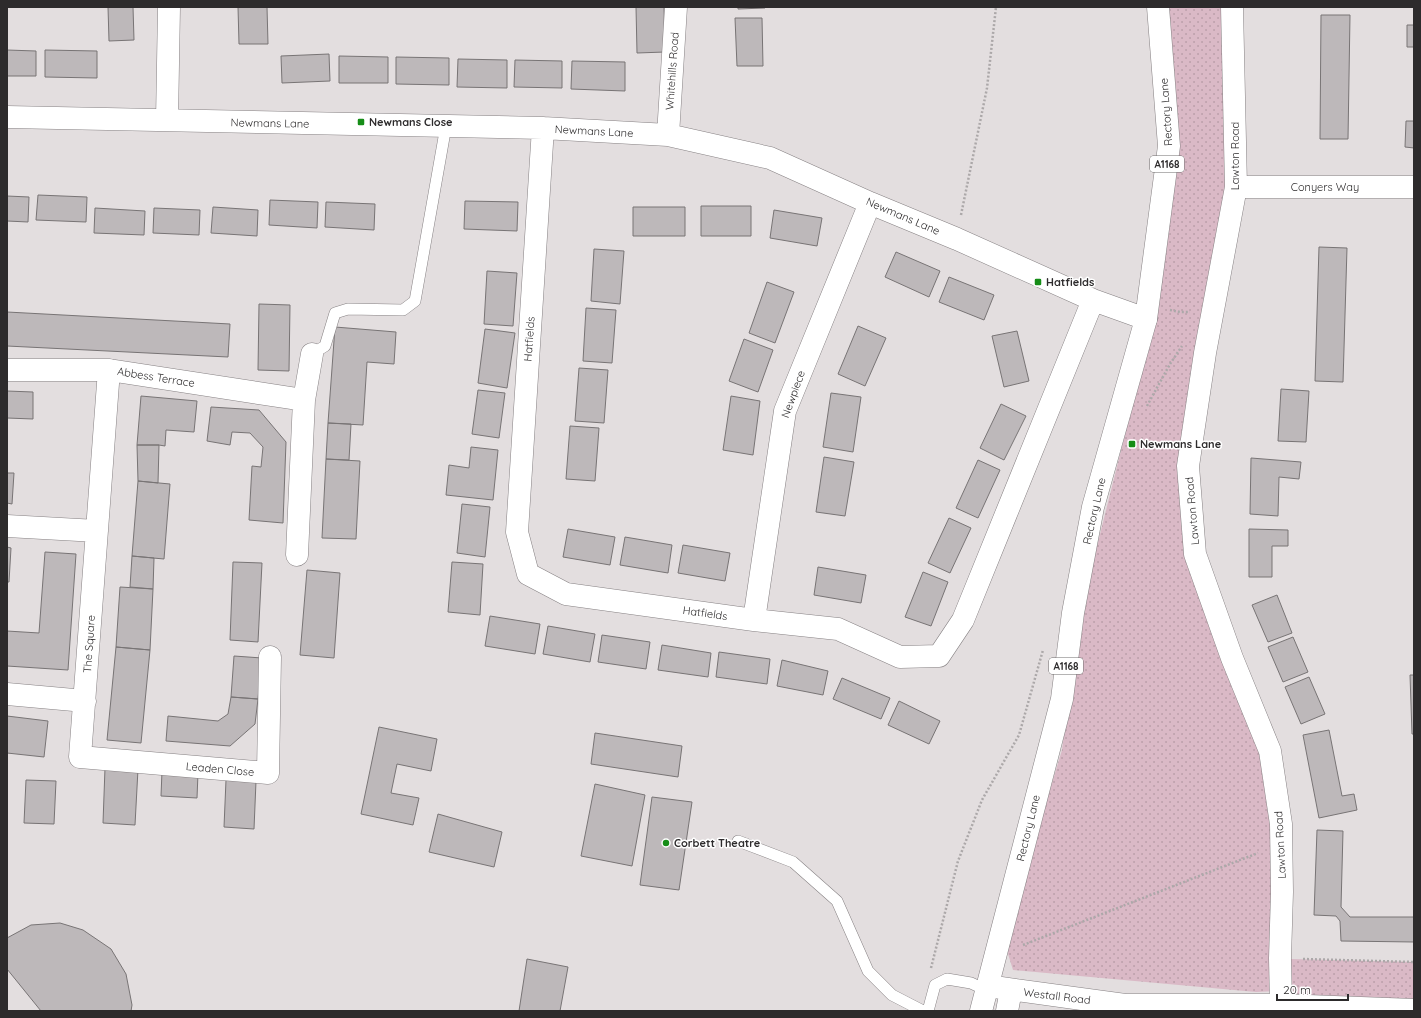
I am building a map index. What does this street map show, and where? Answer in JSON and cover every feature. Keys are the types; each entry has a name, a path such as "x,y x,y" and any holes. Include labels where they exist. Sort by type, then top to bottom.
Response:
{"street":[{"path":"167,120 169,7"},
{"name":"Whitehills Road","path":"668,134 676,7"},
{"name":"Rectory Lane","path":"981,1011 1062,699 1073,613 1093,507 1147,312 1170,146 1158,7"},
{"name":"Lawton Road","path":"1232,7 1236,187 1205,353 1188,466 1195,554 1232,658 1270,751 1281,824 1281,1005"},
{"name":"Newmans Lane","path":"7,117 543,128 668,134 770,158 1093,300 1147,312"},
{"name":"Hatfields","path":"543,128 517,532 528,574 566,594 838,630 900,657 939,656 963,620 1093,300"},
{"name":"Conyers Way","path":"1236,187 1414,187"},
{"name":"Newpiece","path":"754,620 785,411 870,203"},
{"path":"297,555 304,400 312,354"},
{"name":"Abbess Terrace","path":"7,370 109,370 304,400"},
{"name":"The Square","path":"80,757 109,370"},
{"path":"7,526 97,531"},
{"name":"Leaden Close","path":"80,757 268,773 270,657"},
{"path":"7,694 84,701"},
{"name":"Westall Road","path":"987,988 1125,1004 1258,1008 1281,1005 1414,1010"},
{"path":"1007,1011 1011,990"}],"lane":[{"path":"312,354 325,346 335,313 348,309 403,310 415,302 446,126"},
{"path":"738,841 793,862 836,901 868,971 892,995 923,1011"},
{"path":"928,1011 935,985 947,978 987,988"}],"path":[{"path":"957,239 987,88 996,7"},
{"path":"1147,312 1213,311"},
{"path":"1146,408 1170,364 1183,344"},
{"path":"935,985 929,975 958,861 982,800 1019,734 1045,643"},
{"path":"997,949 1020,946 1281,844"},
{"path":"1280,958 1414,962"}],"shaded area":[{"path":"1169,7 1232,7 1236,187 1188,466 1195,554 1270,751 1281,991 1256,992 1013,970 1004,941 1062,750 1079,618 1153,323 1180,145"},
{"path":"1290,959 1414,962 1414,1000 1290,997"}],"building":[{"path":"108,7 133,7 134,40 109,41"},
{"path":"238,7 267,7 268,44 239,44"},
{"path":"636,7 664,7 665,52 637,53"},
{"path":"738,7 765,7 765,8 738,9"},
{"path":"1321,15 1350,15 1348,139 1320,139"},
{"path":"735,18 762,18 763,66 737,66"},
{"path":"1407,25 1414,25 1414,47 1407,47"},
{"path":"7,50 36,51 36,76 7,76"},
{"path":"45,50 97,51 97,78 45,77"},
{"path":"329,54 330,81 282,83 281,56"},
{"path":"339,56 388,57 388,83 339,83"},
{"path":"396,57 449,58 449,85 396,84"},
{"path":"458,59 507,60 507,88 457,87"},
{"path":"515,60 562,61 562,88 514,87"},
{"path":"572,61 625,62 625,91 571,89"},
{"path":"1406,121 1414,121 1414,148 1405,147"},
{"path":"38,195 87,197 86,222 36,220"},
{"path":"7,196 29,197 28,222 7,221"},
{"path":"270,200 318,202 317,228 269,225"},
{"path":"465,201 518,202 517,231 464,229"},
{"path":"326,202 375,204 374,230 325,227"},
{"path":"701,206 751,206 751,236 701,236"},
{"path":"213,207 258,210 257,236 211,233"},
{"path":"633,207 685,207 685,236 633,236"},
{"path":"95,208 145,211 144,235 94,233"},
{"path":"154,208 200,210 199,235 153,233"},
{"path":"774,210 822,218 817,246 770,238"},
{"path":"1319,247 1347,248 1343,382 1315,381"},
{"path":"594,249 624,251 620,304 591,301"},
{"path":"896,252 940,271 929,297 885,277"},
{"path":"487,271 517,273 513,326 484,324"},
{"path":"949,277 994,295 984,320 939,302"},
{"path":"767,282 794,292 775,343 749,333"},
{"path":"259,304 290,305 289,371 258,370"},
{"path":"586,308 616,310 612,363 583,361"},
{"path":"7,312 230,324 228,357 7,346"},
{"path":"858,326 886,338 865,386 838,374"},
{"path":"335,327 396,332 394,364 367,362 363,425 328,423"},
{"path":"485,329 515,333 507,388 478,383"},
{"path":"1017,331 1029,381 1004,387 992,336"},
{"path":"744,339 773,350 758,392 729,381"},
{"path":"579,368 608,370 604,423 575,421"},
{"path":"1281,389 1309,391 1306,442 1278,441"},
{"path":"478,390 505,393 499,438 472,434"},
{"path":"7,391 33,392 33,419 7,418"},
{"path":"831,393 861,397 853,452 823,447"},
{"path":"141,396 197,401 194,432 166,430 165,446 137,445"},
{"path":"731,396 760,401 753,455 723,450"},
{"path":"1001,404 1026,416 1004,460 980,448"},
{"path":"211,407 259,410 286,442 283,523 249,520 252,466 261,467 263,447 250,433 232,432 230,445 207,441"},
{"path":"328,423 351,424 349,460 326,459"},
{"path":"570,426 599,428 595,481 566,479"},
{"path":"137,445 159,445 158,483 138,481"},
{"path":"471,447 498,450 493,500 446,495 449,465 469,468"},
{"path":"824,457 854,462 845,516 816,512"},
{"path":"1251,458 1301,462 1299,479 1279,477 1278,516 1250,514"},
{"path":"326,459 360,461 356,539 322,538"},
{"path":"978,460 1000,470 978,518 956,508"},
{"path":"7,473 14,473 12,504 7,503"},
{"path":"138,481 170,484 164,559 132,556"},
{"path":"462,504 490,507 485,557 457,553"},
{"path":"949,518 971,528 950,573 928,563"},
{"path":"568,529 615,537 610,565 563,557"},
{"path":"1249,529 1288,530 1288,546 1272,546 1272,577 1249,577"},
{"path":"625,537 672,545 668,573 620,565"},
{"path":"683,545 730,553 725,581 678,573"},
{"path":"7,547 11,548 9,582 7,582"},
{"path":"45,552 76,554 68,670 7,666 7,631 39,633"},
{"path":"132,556 154,558 153,589 130,587"},
{"path":"233,562 262,563 258,642 230,640"},
{"path":"452,562 483,564 480,615 448,612"},
{"path":"818,567 866,575 861,603 814,595"},
{"path":"307,570 340,573 334,658 300,655"},
{"path":"923,572 948,582 931,626 905,617"},
{"path":"120,587 153,589 150,650 116,647"},
{"path":"1277,595 1292,633 1268,642 1252,605"},
{"path":"490,616 540,624 535,654 485,646"},
{"path":"548,626 595,634 590,662 543,654"},
{"path":"602,635 650,642 646,669 598,662"},
{"path":"1293,637 1308,672 1283,682 1268,647"},
{"path":"662,645 711,653 708,677 658,670"},
{"path":"116,647 150,650 141,743 107,740"},
{"path":"719,652 770,659 767,684 716,677"},
{"path":"234,656 262,658 258,699 231,697"},
{"path":"782,660 828,671 823,695 777,686"},
{"path":"1410,675 1414,675 1414,734 1412,734"},
{"path":"1309,677 1325,714 1301,724 1285,687"},
{"path":"842,678 890,698 881,719 833,699"},
{"path":"231,697 258,699 255,724 230,746 166,741 168,716 218,721 228,714"},
{"path":"899,701 940,721 929,744 888,725"},
{"path":"7,716 48,721 44,757 7,753"},
{"path":"379,727 437,739 431,771 397,764 391,793 419,798 413,825 361,814"},
{"path":"1329,730 1342,796 1354,794 1357,810 1319,818 1303,735"},
{"path":"595,733 682,746 678,777 591,764"},
{"path":"105,768 138,769 135,825 103,823"},
{"path":"162,771 198,773 197,798 161,796"},
{"path":"26,780 56,781 54,824 24,823"},
{"path":"226,780 256,781 254,829 224,827"},
{"path":"595,784 645,795 632,866 581,856"},
{"name":"Corbett Theatre","path":"652,797 692,802 679,890 640,885"},
{"path":"438,814 502,832 494,867 429,852"},
{"path":"1317,830 1343,831 1341,907 1350,917 1414,917 1414,942 1341,941 1340,921 1336,916 1314,915"},
{"path":"60,923 83,930 111,949 126,974 132,1005 131,1011 41,1011 7,969 7,938 31,925"},
{"path":"527,959 568,967 560,1011 519,1011"}],"place":[{"name":"Newmans Close","path":"361,122"},
{"name":"Hatfields","path":"1038,282"},
{"name":"Newmans Lane","path":"1132,444"},
{"name":"Corbett Theatre","path":"666,843"}]}
